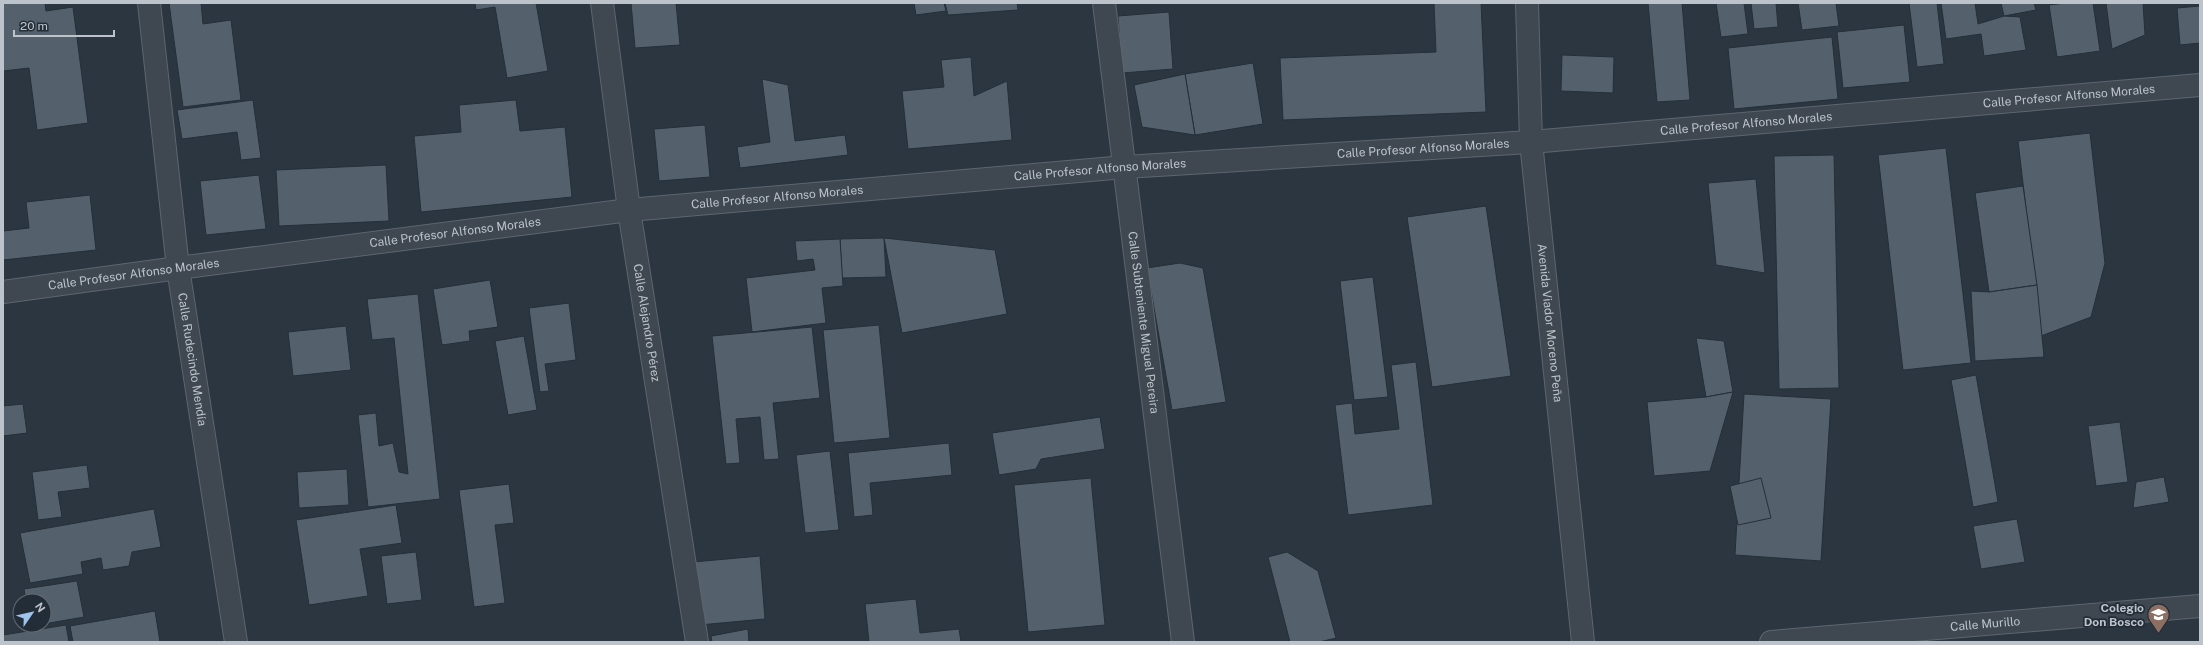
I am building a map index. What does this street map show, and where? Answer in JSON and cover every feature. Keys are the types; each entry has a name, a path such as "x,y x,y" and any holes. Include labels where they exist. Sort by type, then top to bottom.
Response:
{"street":[{"name":"Calle Rudecindo Mendía","path":"149,3 178,268 236,642"},
{"name":"Calle Alejandro Pérez","path":"602,3 629,210 697,642"},
{"name":"Calle Subteniente Miguel Pereira","path":"1104,3 1183,642"},
{"name":"Avenida Viador Moreno Peña","path":"1527,3 1531,142 1583,642"},
{"name":"Calle Profesor Alfonso Morales","path":"3,292 629,210 1125,167 1531,142 2200,85"},
{"name":"Calle Murillo","path":"1771,642 2200,606"}],"building":[{"path":"3,3 45,3 46,11 73,7 88,123 37,130 29,68 3,71"},
{"path":"169,3 201,3 203,24 231,20 241,100 183,107"},
{"path":"475,3 536,3 548,71 507,78 495,7 476,10"},
{"path":"631,3 676,3 680,45 635,48"},
{"path":"914,3 944,3 946,11 916,15"},
{"path":"945,3 1017,3 1018,10 948,15"},
{"path":"1434,3 1481,3 1486,112 1283,120 1280,58 1436,52"},
{"path":"1648,3 1682,3 1690,100 1657,102"},
{"path":"1716,3 1744,3 1748,34 1721,37"},
{"path":"1751,3 1776,3 1778,27 1754,29"},
{"path":"1798,3 1836,3 1839,26 1802,30"},
{"path":"1909,3 1937,3 1944,64 1917,67"},
{"path":"1941,3 1975,3 1978,24 2004,16 2020,17 2026,50 1984,56 1981,34 1946,39"},
{"path":"2001,3 2034,3 2036,10 2004,16"},
{"path":"2066,3 2093,3 2100,51 2057,57 2049,5"},
{"path":"2106,3 2143,3 2145,35 2112,49"},
{"path":"2200,6 2200,43 2180,45 2177,8"},
{"path":"1169,12 1173,69 1122,73 1118,16"},
{"path":"1904,25 1910,82 1843,88 1837,32"},
{"path":"1832,37 1838,99 1734,109 1728,48"},
{"path":"1562,55 1614,57 1613,93 1561,91"},
{"path":"971,57 974,96 1007,81 1012,140 908,149 902,91 944,87 941,60"},
{"path":"1253,63 1263,124 1195,135 1185,74"},
{"path":"1185,74 1195,135 1142,127 1134,85"},
{"path":"762,79 788,85 795,141 845,135 848,155 740,168 737,147 770,142"},
{"path":"253,100 261,158 241,160 237,132 182,139 177,110"},
{"path":"516,100 520,131 565,127 572,197 421,212 414,136 461,132 459,105"},
{"path":"705,125 710,177 659,181 654,129"},
{"path":"2090,133 2105,263 2091,317 2041,336 2018,141"},
{"path":"1946,148 1971,363 1903,370 1878,155"},
{"path":"1834,155 1839,388 1779,389 1774,156"},
{"path":"386,165 389,221 279,226 276,170"},
{"path":"259,175 266,229 206,235 200,181"},
{"path":"1756,179 1765,273 1716,265 1708,183"},
{"path":"2023,186 2037,285 1989,292 1975,193"},
{"path":"90,195 96,250 3,260 3,231 29,228 26,202"},
{"path":"1486,206 1511,376 1432,387 1407,217"},
{"path":"884,238 886,277 842,278 840,239"},
{"path":"884,238 995,250 1007,314 902,333"},
{"path":"840,239 843,286 822,288 826,323 752,332 746,278 815,270 813,259 797,261 795,241"},
{"path":"1180,263 1203,268 1226,402 1172,410 1147,268"},
{"path":"1373,277 1388,397 1354,400 1340,281"},
{"path":"490,280 498,327 469,331 470,341 442,345 433,289"},
{"path":"2037,285 2044,357 1975,361 1971,291 1989,292"},
{"path":"418,294 440,499 368,507 358,415 376,413 379,446 393,443 399,472 408,474 394,338 372,340 367,299"},
{"path":"569,303 576,360 545,364 549,391 540,392 529,308"},
{"path":"879,325 890,438 834,443 823,330"},
{"path":"346,326 351,370 293,376 288,332"},
{"path":"812,327 820,398 773,403 779,459 764,460 760,417 736,419 740,463 726,464 712,336"},
{"path":"524,336 537,410 508,415 495,341"},
{"path":"1696,338 1724,341 1733,392 1706,397"},
{"path":"1416,362 1433,505 1348,515 1335,405 1352,403 1355,434 1399,429 1391,365"},
{"path":"1976,375 1998,502 1973,507 1951,380"},
{"path":"1733,392 1710,471 1654,476 1647,402 1706,397"},
{"path":"1744,394 1831,399 1821,561 1735,555"},
{"path":"23,404 27,433 3,436 3,406"},
{"path":"1100,417 1105,449 1041,459 1036,469 999,475 992,433"},
{"path":"2120,422 2128,482 2096,486 2088,426"},
{"path":"949,443 952,475 870,483 873,515 854,517 848,453"},
{"path":"830,451 839,530 805,533 796,455"},
{"path":"87,465 90,488 58,492 62,517 38,520 32,472"},
{"path":"347,469 349,505 299,508 297,472"},
{"path":"2164,477 2169,502 2133,508 2136,482"},
{"path":"1091,478 1105,625 1028,632 1014,485"},
{"path":"1761,478 1771,518 1738,525 1730,486"},
{"path":"509,484 514,523 495,525 505,603 474,607 459,490"},
{"path":"396,505 402,543 360,549 368,596 309,605 296,520"},
{"path":"154,509 161,547 132,552 129,566 103,570 101,558 81,562 83,574 30,583 20,533"},
{"path":"2017,519 2025,562 1981,569 1973,526"},
{"path":"416,552 422,600 387,604 381,556"},
{"path":"1287,552 1318,571 1336,638 1319,642 1290,642 1268,557"},
{"path":"760,556 765,619 699,625 693,562"},
{"path":"77,581 84,617 52,623 52,593 25,593 24,589"},
{"path":"916,599 920,633 959,629 961,642 869,642 865,604"},
{"path":"155,611 160,642 73,642 70,626"},
{"path":"66,625 69,642 3,642 3,635 16,633 52,633 52,627"},
{"path":"748,629 749,642 712,642 711,636"}],"place":[{"name":"Colegio Don Bosco","path":"2159,634"}]}
